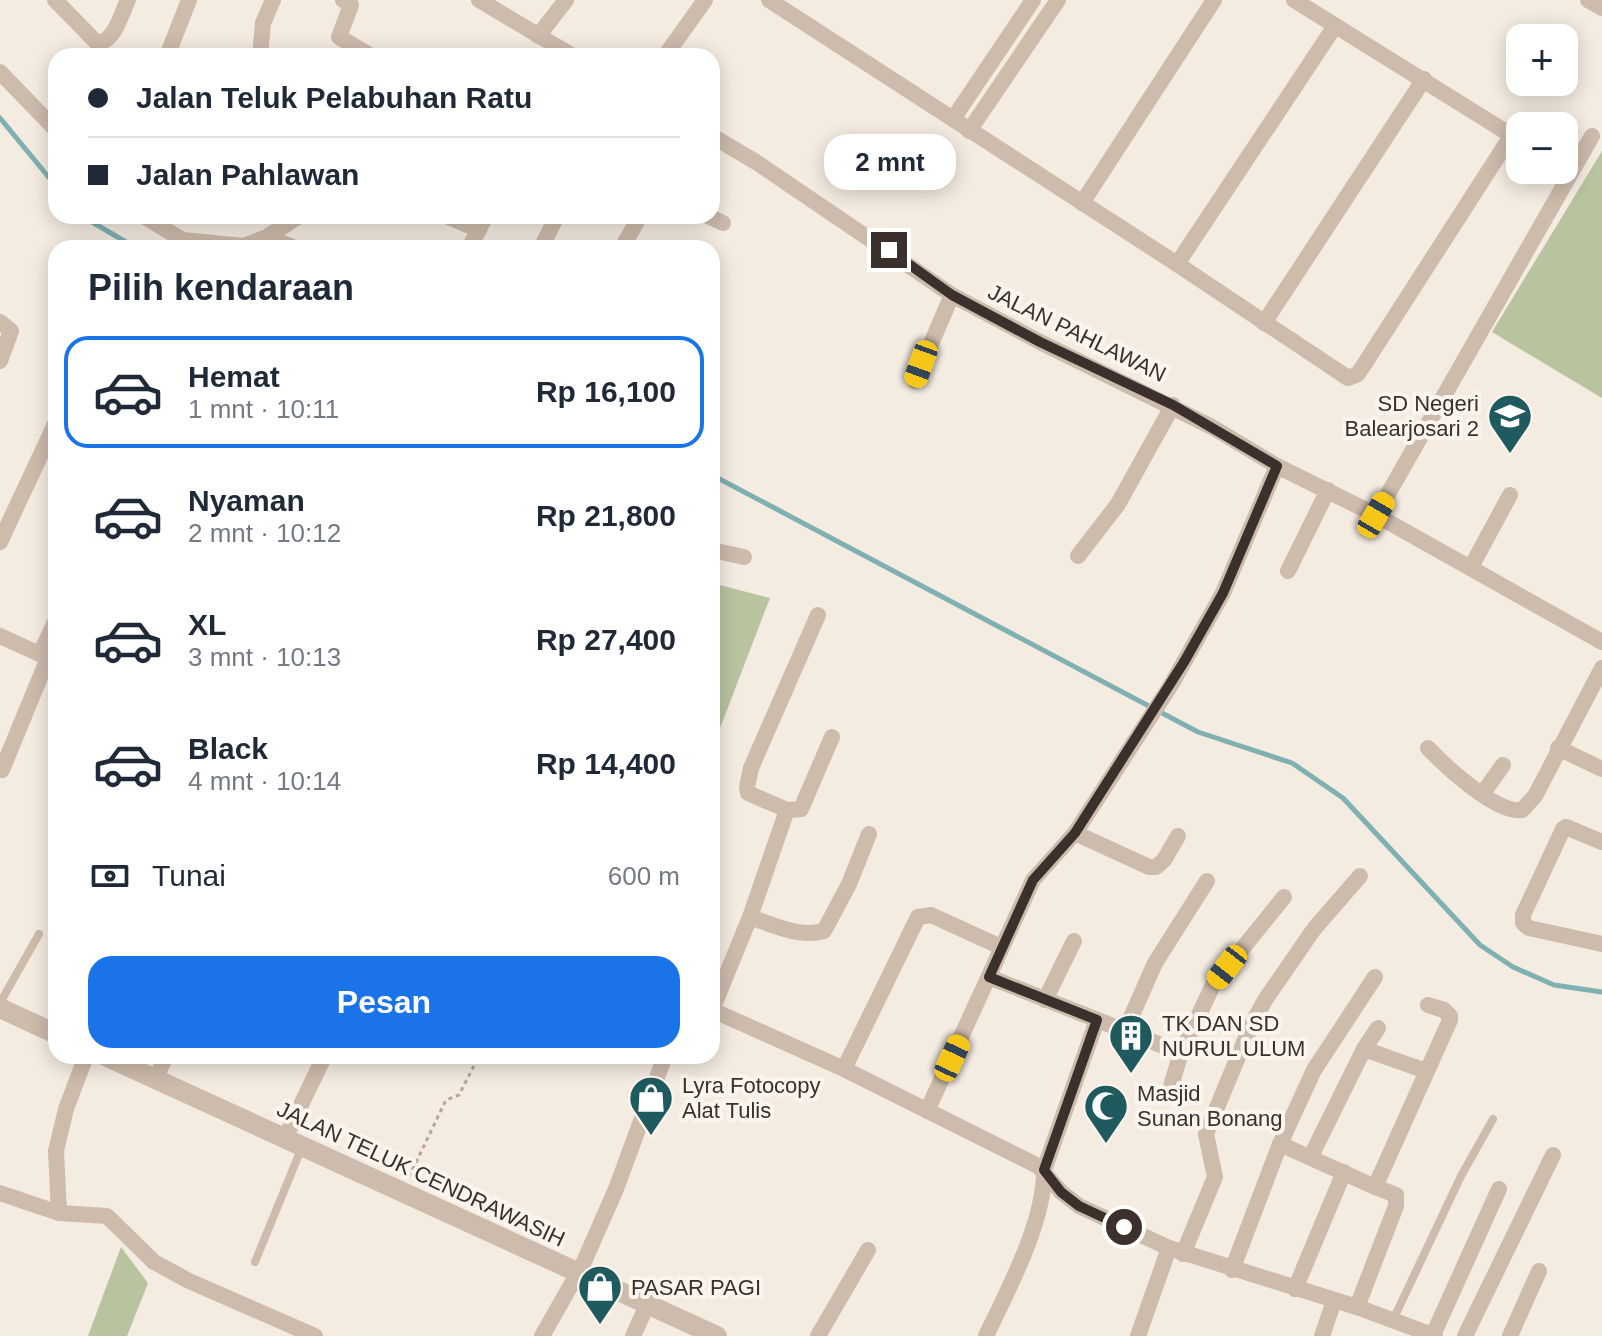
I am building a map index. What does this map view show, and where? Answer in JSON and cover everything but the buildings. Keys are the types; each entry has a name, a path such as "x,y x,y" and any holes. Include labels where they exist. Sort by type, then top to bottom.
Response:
{"street":[{"path":"55,0 92,39 104,43 110,38 128,0"},
{"path":"170,48 189,0"},
{"path":"261,48 263,23 273,0"},
{"path":"343,0 351,5 339,37 354,48"},
{"path":"479,0 559,48"},
{"path":"538,36 566,0"},
{"path":"671,48 705,0"},
{"path":"769,0 791,6 969,131 1348,378 1355,376 1506,153"},
{"path":"969,131 1058,0"},
{"path":"1082,203 1214,0"},
{"path":"1294,0 1506,132"},
{"path":"1588,0 1602,8"},
{"path":"953,119 1030,1"},
{"path":"1177,264 1335,26"},
{"path":"0,72 48,122"},
{"path":"1264,323 1424,79"},
{"path":"1376,515 1592,136"},
{"name":"JALAN PAHLAWAN","path":"720,141 876,241 952,295 1040,342 1173,405 1277,466 1376,515 1602,642"},
{"path":"156,224 183,240"},
{"path":"260,240 287,224"},
{"path":"267,237 275,240"},
{"path":"915,381 952,295"},
{"path":"0,322 11,331 0,361"},
{"path":"1078,556 1118,504 1173,405"},
{"path":"0,542 48,439"},
{"path":"927,1111 1033,880 1075,833 1171,685 1223,593 1277,466"},
{"path":"1288,571 1328,490"},
{"path":"1471,567 1510,495"},
{"path":"720,552 744,557"},
{"path":"818,615 751,768 747,787 752,796 787,810 796,811 802,807 832,737"},
{"path":"0,636 48,658 2,770"},
{"path":"1428,748 1466,783 1510,810 1522,810 1535,796 1602,668"},
{"path":"1558,748 1602,769"},
{"path":"1483,793 1503,765"},
{"path":"720,990 750,917 787,810"},
{"path":"1602,842 1566,827 1563,829 1523,915 1523,923 1529,928 1602,943"},
{"path":"1075,833 1149,867 1156,867 1164,860 1178,836"},
{"path":"750,917 803,933 825,931 849,884 869,834"},
{"path":"1138,1336 1176,1251 1215,1177 1206,1134 1250,1028 1265,1000 1314,929 1360,876"},
{"path":"1125,1031 1155,963 1207,881"},
{"path":"1170,1089 1181,1053 1213,985 1284,897"},
{"path":"844,1069 918,917 931,915 1001,947"},
{"path":"1045,1000 1074,941"},
{"path":"989,977 1181,1053"},
{"path":"1232,1270 1280,1144 1314,1070 1375,977"},
{"path":"1375,1187 1451,1019 1444,1010 1428,1005"},
{"path":"0,1006 48,1030"},
{"path":"720,1014 844,1069 1044,1170 1061,1192 1079,1206 1176,1251 1357,1307 1434,1336 1499,1189"},
{"path":"986,1336 1020,1263 1041,1195 1044,1170 1097,1020"},
{"path":"1311,1156 1364,1049 1378,1028"},
{"path":"1364,1049 1426,1071"},
{"path":"59,1213 56,1151 66,1109 83,1064"},
{"name":"JALAN TELUK CENDRAWASIH","path":"124,1064 717,1336"},
{"path":"156,1078 162,1064"},
{"path":"294,1142 322,1064"},
{"path":"542,1336 580,1273 616,1189 662,1064"},
{"path":"1280,1144 1396,1195 1396,1206 1357,1307"},
{"path":"1465,1336 1553,1155"},
{"path":"1295,1289 1344,1172"},
{"path":"0,1193 59,1213 107,1216 116,1221 154,1262 189,1281 315,1336"},
{"path":"818,1336 868,1250"},
{"path":"1510,1336 1539,1271"},
{"path":"1322,1336 1334,1301"},
{"path":"633,1336 648,1303"}],"lane":[{"path":"0,1006 39,934"},
{"path":"1393,1320 1461,1176 1493,1119"},
{"path":"255,1262 294,1142"}],"path":[{"path":"402,1192 446,1100 459,1095 475,1064"}],"green space":[{"path":"1602,151 1602,398 1492,332"},
{"path":"720,585 770,598 720,728"},
{"path":"121,1247 148,1283 127,1336 88,1336"}],"waterway":[{"path":"0,118 48,176"},
{"path":"96,224 122,240"},
{"path":"720,479 1198,732 1292,763 1343,798 1480,945 1513,967 1554,985 1602,992"}],"place":[{"name":"SD Negeri Balearjosari 2","path":"1510,455"},
{"name":"TK DAN SD NURUL ULUM","path":"1131,1075"},
{"name":"Lyra Fotocopy Alat Tulis","path":"651,1137"},
{"name":"Masjid Sunan Bonang","path":"1106,1145"},
{"name":"PASAR PAGI","path":"600,1326"}],"route":[{"path":"889,250 952,295 1040,342 1173,405 1277,466 1223,593 1171,685 1075,833 1033,880 989,977 1097,1020 1044,1170 1061,1192 1079,1206 1124,1227"}]}
